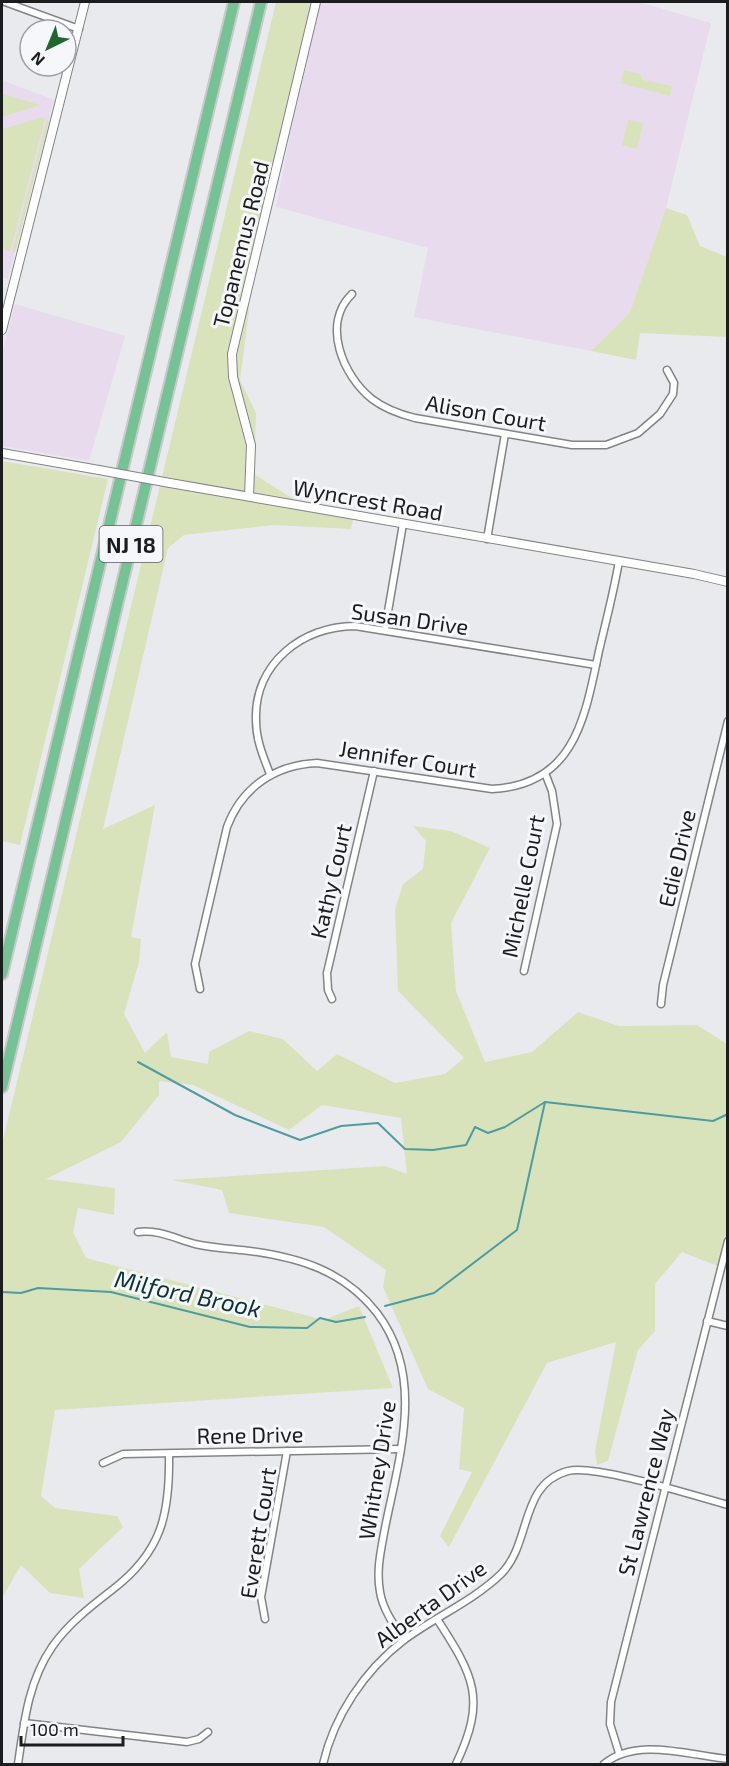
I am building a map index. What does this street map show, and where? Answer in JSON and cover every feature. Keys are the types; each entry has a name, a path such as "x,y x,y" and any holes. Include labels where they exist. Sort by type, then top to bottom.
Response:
{"highway":[{"name":"NJ 18","path":"2,974 234,2"},
{"name":"NJ 18","path":"2,1087 261,2"}],"street":[{"path":"5,2 79,29"},
{"path":"2,330 85,2"},
{"name":"Topanemus Road","path":"249,496 251,445 233,377 232,354 316,2"},
{"name":"Alison Court","path":"352,294 339,310 338,338 346,366 365,392 382,406 403,415 586,446 606,445 625,439 650,424 671,399 674,383 667,370"},
{"path":"487,539 505,434"},
{"name":"Wyncrest Road","path":"2,453 728,582"},
{"path":"385,629 403,524"},
{"name":"Jennifer Court","path":"200,989 195,964 227,827 243,798 270,774 297,765 316,763 492,789 515,786 545,773 568,751 579,732 620,561"},
{"name":"Susan Drive","path":"270,774 258,741 256,716 261,688 274,663 296,642 324,629 355,626 385,629 596,665"},
{"name":"Edie Drive","path":"661,1004 663,985 727,723"},
{"name":"Kathy Court","path":"332,999 326,984 327,973 374,771"},
{"name":"Michelle Court","path":"524,971 557,824 552,791 545,773"},
{"name":"Whitney Drive","path":"138,1232 149,1230 197,1244 289,1257 321,1268 346,1282 379,1317 395,1344 401,1363 407,1402 378,1578 384,1607 404,1641"},
{"name":"St Lawrence Way","path":"619,1753 610,1724 611,1702 728,1241"},
{"path":"707,1321 728,1326"},
{"name":"Rene Drive","path":"104,1463 123,1454 400,1449"},
{"name":"Everett Court","path":"265,1619 261,1598 287,1451"},
{"path":"18,1764 33,1684 54,1644 76,1619 132,1574 156,1542 168,1502 169,1454"},
{"name":"Alberta Drive","path":"323,1764 332,1734 355,1693 374,1668 404,1641 491,1582 506,1569 520,1544 533,1500 540,1488 551,1478 567,1471 584,1469 728,1504"},
{"path":"437,1619 465,1664 474,1696 470,1736 456,1764"},
{"path":"24,1723 187,1742 199,1739 208,1732"},
{"path":"604,1764 619,1753 646,1749 728,1759"}],"shaded area":[{"path":"321,2 639,2 711,23 666,208 630,312 591,351 414,317 428,248 276,207"},
{"path":"2,80 54,100 8,279 2,277"},
{"path":"15,304 125,336 89,461 2,446 2,355"}],"green space":[{"path":"276,2 312,2 246,279 249,312 240,380 256,413 254,474 304,506 354,515 351,529 275,525 184,535 168,548 103,829 155,805 131,937 141,939 139,962 124,1014 145,1053 167,1032 171,1057 208,1064 209,1052 249,1031 283,1039 317,1071 337,1054 395,1083 445,1074 464,1058 398,991 395,910 403,884 423,869 426,841 413,826 451,831 490,848 451,923 456,991 485,1062 532,1052 578,1012 619,1026 697,1025 727,1044 727,1270 682,1252 655,1284 655,1331 638,1350 608,1461 597,1465 595,1451 616,1342 547,1363 449,1547 440,1536 472,1472 459,1469 464,1408 428,1389 383,1287 386,1270 324,1227 229,1213 222,1190 172,1180 385,1166 407,1174 401,1118 322,1105 289,1130 193,1085 159,1081 159,1095 121,1142 46,1179 115,1188 114,1215 78,1208 73,1232 86,1258 324,1320 359,1306 393,1388 55,1410 41,1496 55,1508 117,1516 123,1527 79,1569 84,1598 50,1593 21,1565 2,1598 2,1144"},
{"path":"624,70 640,74 643,80 672,86 670,96 620,83"},
{"path":"2,94 40,105 2,117"},
{"path":"43,117 45,119 10,252 2,246 2,129"},
{"path":"47,119 49,122 16,250 12,252"},
{"path":"628,120 643,123 637,149 622,145"},
{"path":"666,208 687,215 700,246 727,257 727,337 640,333 636,360 591,351 630,312"},
{"path":"2,461 108,479 20,845 2,841"}],"waterway":[{"path":"138,1062 235,1115 300,1140 341,1126 378,1123 405,1149 433,1150 466,1145 475,1127 488,1133 505,1127 545,1102"},
{"name":"Milford Brook","path":"385,1306 434,1293 517,1230 545,1102 713,1121 728,1114"},
{"name":"Milford Brook","path":"2,1292 21,1293 38,1288 111,1292 250,1327 307,1328 320,1318 336,1322 365,1317"}]}
